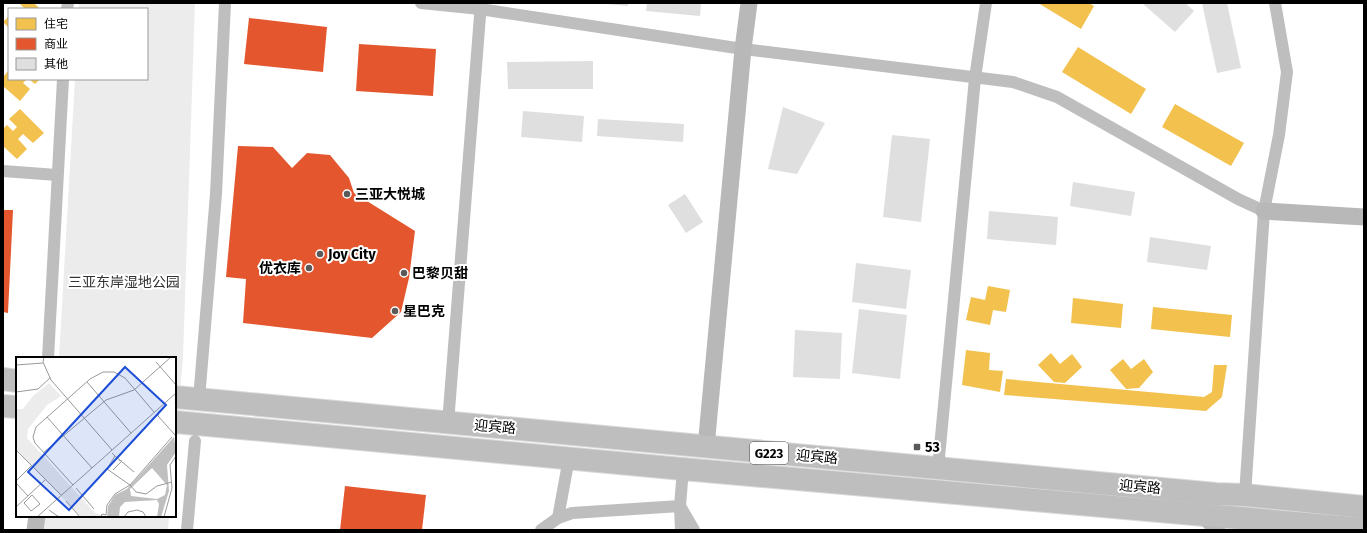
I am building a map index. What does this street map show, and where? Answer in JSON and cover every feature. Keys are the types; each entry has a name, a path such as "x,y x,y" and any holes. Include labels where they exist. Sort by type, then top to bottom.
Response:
{"highway":[{"path":"3,379 16,381"},
{"name":"迎宾路","path":"176,397 1364,507"},
{"name":"迎宾路","path":"176,422 1123,508 1211,523 1364,529"},
{"path":"1123,508 1125,485"}],"street":[{"path":"199,399 216,194 226,3"},
{"path":"421,3 480,6 743,49 1013,82 1057,97 1238,199 1264,211 1364,217"},
{"path":"706,447 743,49 749,3"},
{"path":"938,468 975,78 986,3"},
{"path":"1245,495 1264,211 1279,134 1287,72 1275,3"},
{"path":"448,423 480,6"},
{"path":"48,357 63,80"},
{"path":"3,171 57,175"},
{"path":"187,530 195,441"},
{"path":"558,518 569,458"},
{"path":"681,530 680,506 683,469"},
{"path":"541,530 558,518 572,513 680,506"},
{"path":"680,506 694,530"},
{"path":"35,530 36,517"}],"green space":[{"name":"三亚东岸湿地公园","path":"79,3 195,3 183,357 176,438 176,357 59,357 75,80 148,80 148,8 79,8"},
{"path":"45,517 169,517 168,530 43,530"}],"building: 住宅":[{"path":"19,3 34,3 39,8 24,8"},
{"path":"1038,3 1089,3 1094,6 1081,29"},
{"path":"8,17 8,27 3,22"},
{"path":"1078,47 1146,89 1131,114 1062,72"},
{"path":"8,71 8,80 26,80 23,83 30,89 20,101 3,86 3,77"},
{"path":"30,80 39,80 35,84"},
{"path":"1175,104 1244,143 1231,166 1162,127"},
{"path":"20,109 44,133 33,143 23,134 18,139 27,149 17,159 3,146 3,129 7,125 13,131 17,127 9,119"},
{"path":"988,286 1010,290 1006,312 993,310 990,325 966,320 971,297 985,300"},
{"path":"1073,298 1123,304 1121,328 1071,323"},
{"path":"1153,307 1232,315 1230,337 1151,329"},
{"path":"966,350 990,353 989,370 1003,371 1000,392 962,385"},
{"path":"1051,353 1060,364 1072,354 1082,367 1065,383 1054,382 1038,365"},
{"path":"1123,359 1131,369 1144,359 1153,372 1139,388 1126,389 1110,370"},
{"path":"1214,365 1227,365 1222,397 1206,411 1004,395 1006,379 1204,397 1212,392"}],"building: 商业":[{"path":"249,18 327,27 323,72 244,64"},
{"path":"359,44 436,49 433,96 356,91"},
{"name":"Joy City","path":"238,146 273,147 292,168 307,153 330,155 349,178 354,193 415,231 409,278 401,312 372,338 243,323 246,279 226,277"},
{"path":"3,210 13,210 8,313 3,312"},
{"path":"345,486 426,495 422,530 340,530"}],"building: 其他":[{"path":"628,3 628,6 606,4"},
{"path":"647,3 701,3 700,16 646,11"},
{"path":"1142,3 1185,3 1194,11 1175,32"},
{"path":"1202,3 1227,3 1241,68 1217,73"},
{"path":"593,61 593,89 508,89 507,62"},
{"path":"783,107 825,123 797,174 768,169"},
{"path":"523,111 584,116 582,142 521,137"},
{"path":"598,119 684,124 683,142 597,136"},
{"path":"892,135 930,139 921,222 883,217"},
{"path":"1073,182 1135,192 1131,216 1070,206"},
{"path":"685,194 703,222 686,233 668,205"},
{"path":"989,211 1058,217 1056,245 987,239"},
{"path":"1150,237 1211,246 1207,270 1147,262"},
{"path":"856,263 911,270 906,309 852,302"},
{"path":"859,309 907,315 900,379 852,373"},
{"path":"795,330 842,333 840,379 793,377"}],"place":[{"name":"三亚大悦城","path":"347,194"},
{"name":"Joy City","path":"320,254"},
{"name":"优衣库","path":"309,268"},
{"name":"巴黎贝甜","path":"404,273"},
{"name":"星巴克","path":"395,311"},
{"name":"53","path":"917,447"}]}
